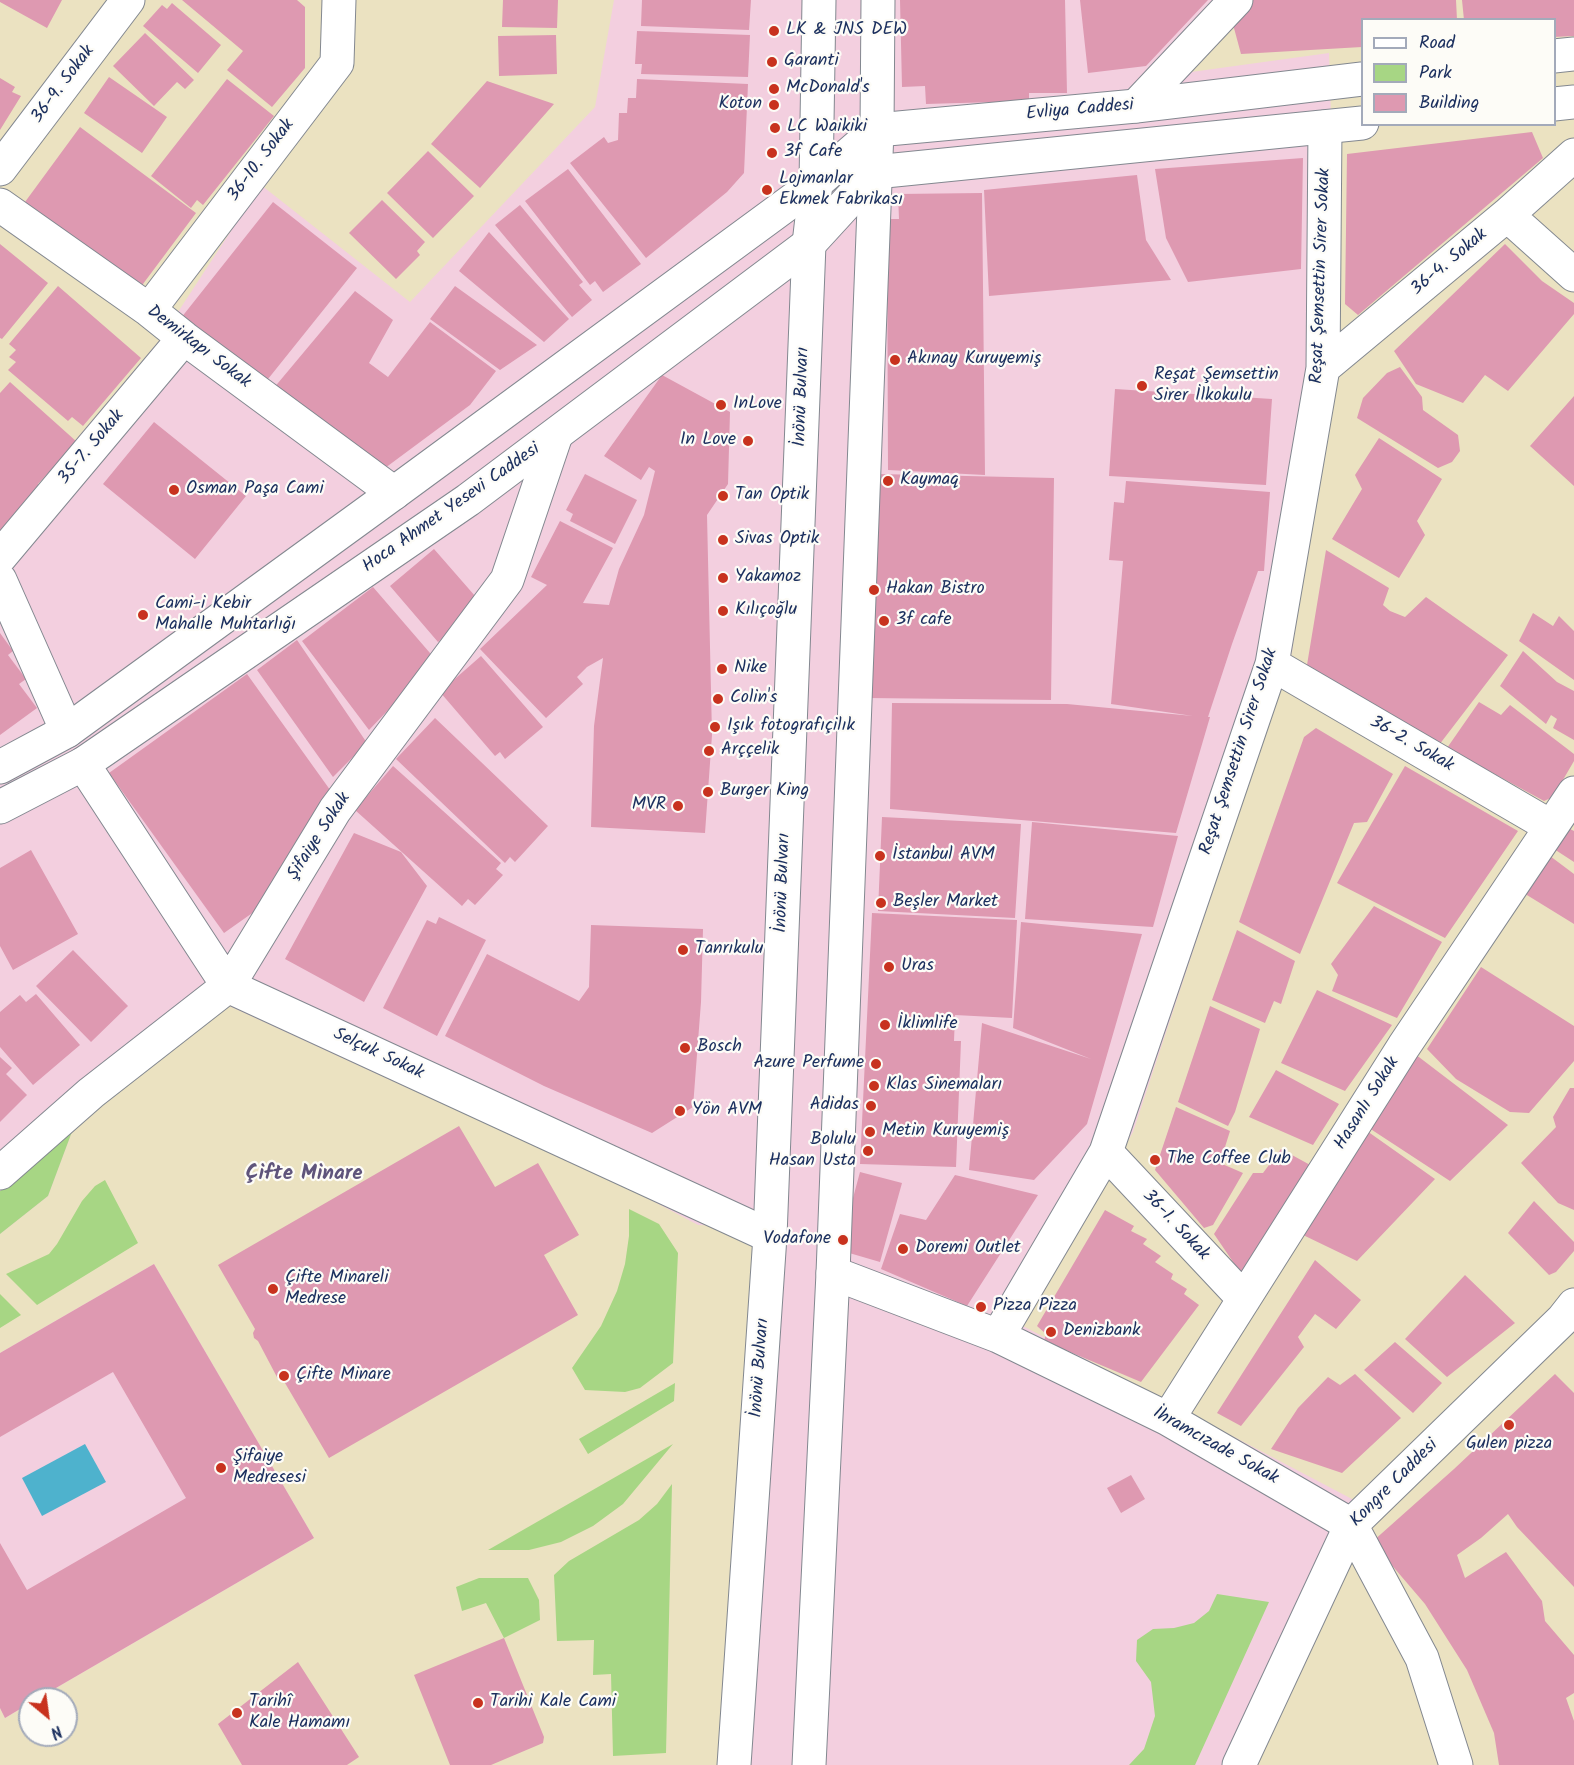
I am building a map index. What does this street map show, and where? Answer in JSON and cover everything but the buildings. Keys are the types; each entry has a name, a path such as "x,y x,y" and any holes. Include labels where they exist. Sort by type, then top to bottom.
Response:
{"street":[{"name":"36-9. Sokak","path":"0,169 128,0"},
{"name":"36-10. Sokak","path":"149,310 338,63 339,0"},
{"name":"İnönü Bulvarı","path":"734,1765 770,1236 809,244 816,183 819,0"},
{"path":"809,1765 833,1273 877,130 878,0"},
{"path":"1136,106 1236,0"},
{"path":"1556,56 1574,54"},
{"name":"Evliya Caddesi","path":"877,130 1136,106 1361,79"},
{"path":"1556,104 1574,102"},
{"path":"875,172 1361,123"},
{"name":"Reşat Şemsettin Sirer Sokak","path":"998,1336 1106,1152 1272,664 1323,368 1325,127"},
{"path":"0,767 67,731 816,183 877,130"},
{"name":"36-4. Sokak","path":"1323,368 1508,215 1574,155"},
{"name":"Hoca Ahmet Yesevi Caddesi","path":"0,807 82,764 468,500 809,244 875,172"},
{"name":"Demirkapı Sokak","path":"0,205 149,310 394,493"},
{"path":"1508,215 1574,275"},
{"name":"35-7. Sokak","path":"0,557 184,338"},
{"name":"Şifaiye Sokak","path":"0,1173 91,1093 228,986 335,810 507,580 556,435"},
{"path":"0,580 67,731"},
{"name":"36-2. Sokak","path":"1272,664 1550,826"},
{"path":"82,764 228,986"},
{"name":"Hasanlı Sokak","path":"1168,1419 1404,1046 1574,793"},
{"name":"Selçuk Sokak","path":"228,986 770,1236"},
{"name":"36-1. Sokak","path":"1106,1152 1244,1299"},
{"name":"İhramcızade Sokak","path":"833,1273 998,1336 1168,1419 1351,1525"},
{"name":"Kongre Caddesi","path":"1239,1765 1351,1525 1570,1318"},
{"path":"1351,1525 1422,1658 1456,1765"}],"shaded area":[{"path":"614,0 1227,0 1155,77 1329,53 1337,309 1292,652 1133,1132 1023,1326 1371,1509 1256,1765 727,1765 759,1237 727,1226 698,1225 540,1141 410,1089 225,1004 73,1129 48,1196 0,1234 0,530 159,341 261,185 410,302 595,107"},
{"name":"Şifaiye Medresesi","path":"154,1264 314,1538 58,1687 18,1687 18,1710 5,1718 0,1708 0,1353"}],"green space":[{"path":"73,1129 48,1196 0,1234 0,1191"},
{"path":"105,1180 138,1243 37,1305 6,1274 49,1254 82,1201 95,1186"},
{"path":"629,1209 659,1224 678,1253 673,1363 640,1388 625,1392 585,1390 572,1368 601,1326 617,1291 625,1264 629,1236"},
{"path":"0,1294 21,1315 0,1328"},
{"path":"675,1383 674,1401 588,1454 579,1439"},
{"path":"673,1444 623,1504 593,1526 561,1542 529,1550 488,1550"},
{"path":"672,1484 666,1753 613,1756 611,1674 593,1675 594,1640 557,1641 554,1575 569,1561 639,1520 657,1504"},
{"path":"479,1578 528,1578 539,1600 540,1620 504,1638 486,1603 462,1611 456,1587"},
{"path":"1217,1594 1269,1602 1195,1765 1129,1765 1144,1749 1155,1716 1151,1682 1136,1661 1137,1640 1153,1629 1174,1628 1194,1623 1209,1611"}],"water":[{"path":"85,1444 106,1482 42,1516 22,1478"}],"place":[{"name":"LK & JNS DEW","path":"774,31"},
{"name":"Garanti","path":"772,62"},
{"name":"McDonald's","path":"774,89"},
{"name":"Koton","path":"774,105"},
{"name":"LC Waikiki","path":"775,128"},
{"name":"3f Cafe","path":"772,153"},
{"name":"Lojmanlar Ekmek Fabrikası","path":"767,190"},
{"name":"Akınay Kuruyemiş","path":"895,360"},
{"name":"Reşat Şemsettin Sirer İlkokulu","path":"1142,386"},
{"name":"InLove","path":"721,405"},
{"name":"In Love","path":"748,441"},
{"name":"Kaymaq","path":"888,481"},
{"name":"Osman Paşa Cami","path":"174,490"},
{"name":"Tan Optik","path":"723,496"},
{"name":"Sivas Optik","path":"723,540"},
{"name":"Yakamoz","path":"723,578"},
{"name":"Hakan Bistro","path":"874,590"},
{"name":"Kılıçoğlu","path":"723,611"},
{"name":"Cami-i Kebir Mahalle Muhtarlığı","path":"143,615"},
{"name":"3f cafe","path":"884,621"},
{"name":"Nike","path":"722,669"},
{"name":"Colin's","path":"718,699"},
{"name":"Işık fotografıçilık","path":"715,727"},
{"name":"Arççelik","path":"709,751"},
{"name":"Burger King","path":"708,792"},
{"name":"MVR","path":"678,806"},
{"name":"İstanbul AVM","path":"880,856"},
{"name":"Beşler Market","path":"881,903"},
{"name":"Tanrıkulu","path":"683,950"},
{"name":"Uras","path":"889,967"},
{"name":"İklimlife","path":"885,1025"},
{"name":"Bosch","path":"685,1048"},
{"name":"Azure Perfume","path":"876,1064"},
{"name":"Klas Sinemaları","path":"874,1086"},
{"name":"Adidas","path":"871,1106"},
{"name":"Yön AVM","path":"680,1111"},
{"name":"Metin Kuruyemiş","path":"870,1132"},
{"name":"Bolulu Hasan Usta","path":"868,1151"},
{"name":"The Coffee Club","path":"1155,1160"},
{"name":"Vodafone","path":"843,1240"},
{"name":"Doremi Outlet","path":"903,1249"},
{"name":"Çifte Minareli Medrese","path":"273,1289"},
{"name":"Pizza Pizza","path":"981,1307"},
{"name":"Denizbank","path":"1051,1332"},
{"name":"Çifte Minare","path":"284,1376"},
{"name":"Gulen pizza","path":"1509,1425"},
{"name":"Şifaiye Medresesi","path":"221,1468"},
{"name":"Tarihi Kale Cami","path":"478,1703"},
{"name":"Tarihî Kale Hamamı","path":"237,1713"}],"district":[{"name":"Çifte Minare","path":"304,1175"}]}
